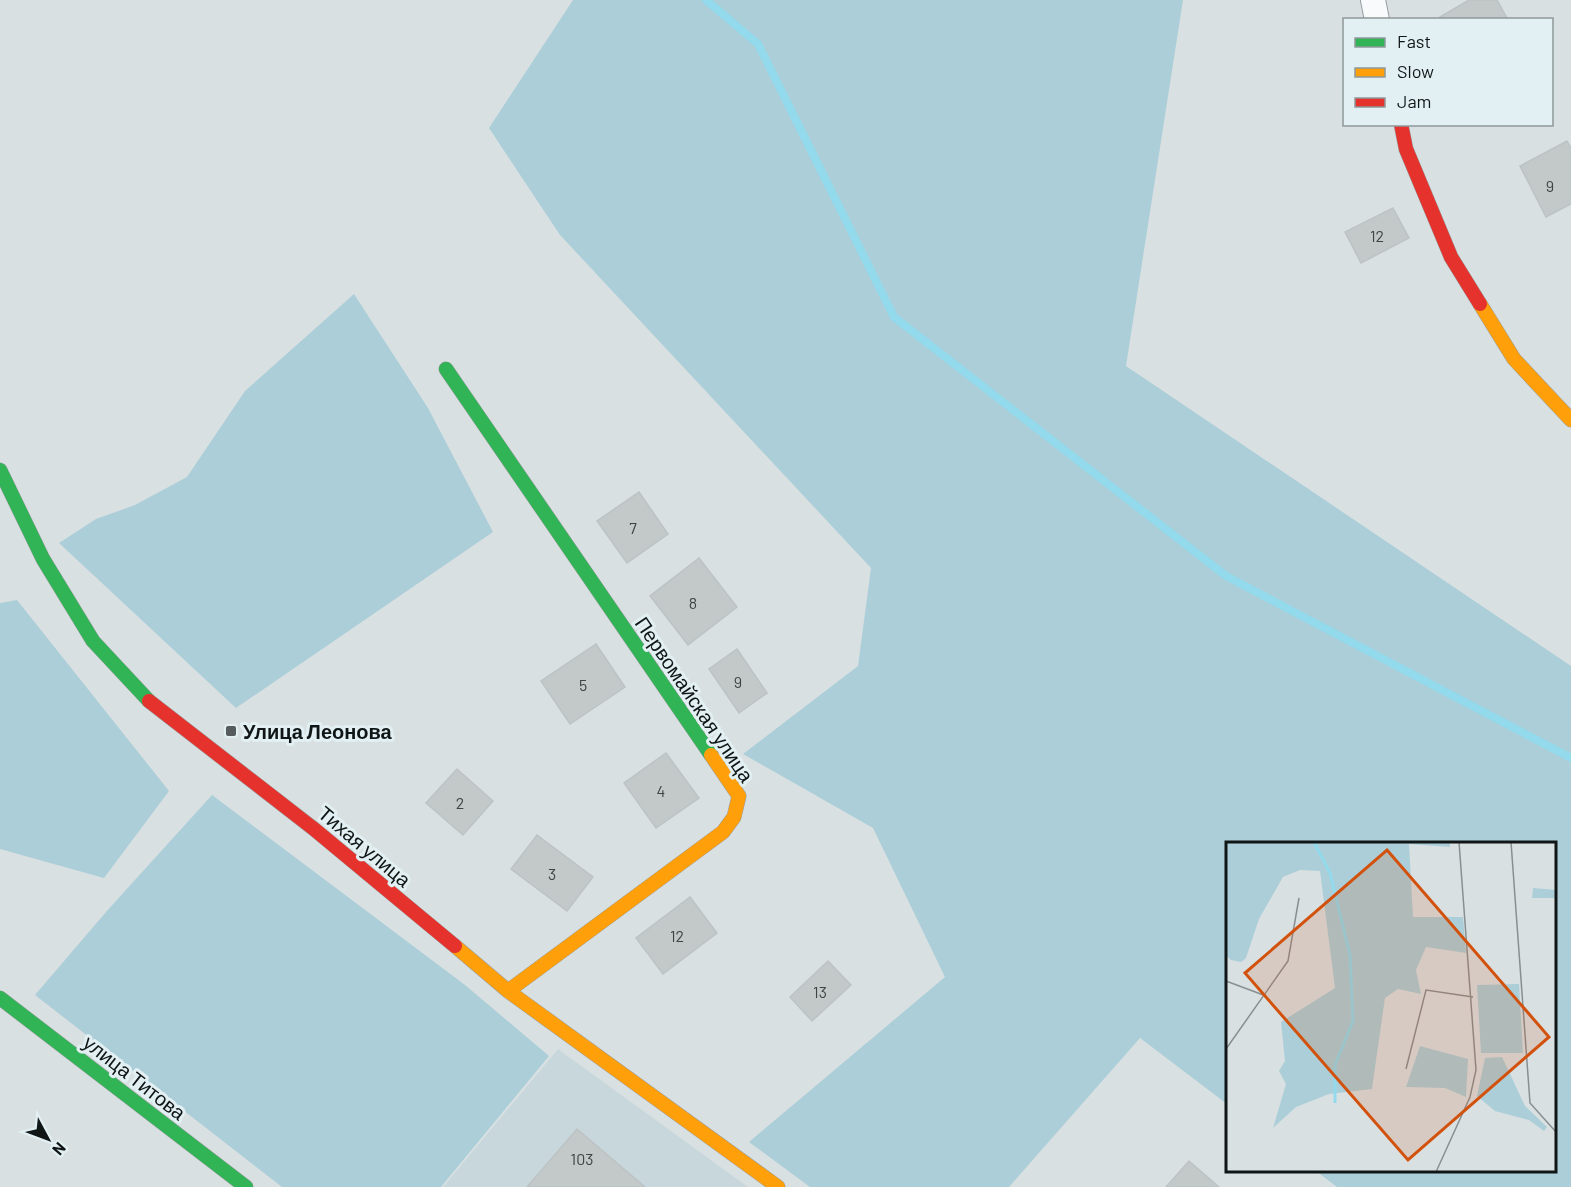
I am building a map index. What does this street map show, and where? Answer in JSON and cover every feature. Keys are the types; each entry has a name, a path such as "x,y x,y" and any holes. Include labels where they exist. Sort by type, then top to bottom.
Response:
{"street":[{"path":"1401,126 1406,149 1450,257 1514,359 1571,420"},
{"name":"Первомайская улица","path":"446,369 739,796 734,817 723,832 508,991"},
{"name":"Тихая улица","path":"0,470 43,559 93,641 150,702 314,829 508,991 778,1187"},
{"name":"улица Титова","path":"0,998 246,1187"}],"shaded area":[{"path":"573,0 1183,0 1126,366 1571,666 1571,1187 1337,1187 1317,1172 1556,1172 1556,842 1226,842 1226,1103 1140,1038 1009,1187 810,1187 749,1142 945,977 873,828 743,754 858,666 871,568 560,235 489,128"},
{"path":"354,294 428,408 493,532 236,708 59,543 96,519 135,505 187,477 245,391"},
{"path":"17,600 169,791 104,878 0,849 0,603"},
{"path":"212,795 465,985 549,1056 441,1187 282,1187 35,995 106,912"},
{"path":"558,1049 748,1187 443,1187"}],"building":[{"path":"1469,0 1497,0 1507,18 1441,18"},
{"path":"1567,141 1571,148 1571,204 1546,217 1520,166"},
{"path":"1393,208 1409,238 1361,263 1345,232"},
{"path":"639,492 668,534 627,563 597,521"},
{"path":"699,558 737,607 688,645 650,596"},
{"path":"596,644 625,687 570,724 541,681"},
{"path":"737,649 767,693 739,713 709,669"},
{"path":"666,753 699,798 656,828 624,783"},
{"path":"457,769 493,801 463,835 426,803"},
{"path":"537,835 593,877 567,911 511,869"},
{"path":"690,897 717,933 663,974 636,938"},
{"path":"828,961 851,985 812,1021 790,997"},
{"path":"577,1129 645,1187 527,1187"},
{"path":"1189,1161 1219,1187 1166,1187"}],"waterway":[{"path":"706,0 758,44 894,317 1226,576 1571,758"}],"traffic: fast":[{"path":"446,369 711,755"},
{"path":"0,470 43,559 93,641 149,701"},
{"path":"0,998 246,1187"}],"traffic: slow":[{"path":"1480,304 1514,359 1571,420"},
{"path":"508,991 723,832 734,817 739,796 711,755"},
{"path":"455,946 508,991 778,1187"}],"traffic: jam":[{"path":"1401,126 1406,149 1451,257 1480,304"},
{"path":"149,701 314,829 455,946"}],"place":[{"name":"Улица Леонова","path":"231,731"}]}
